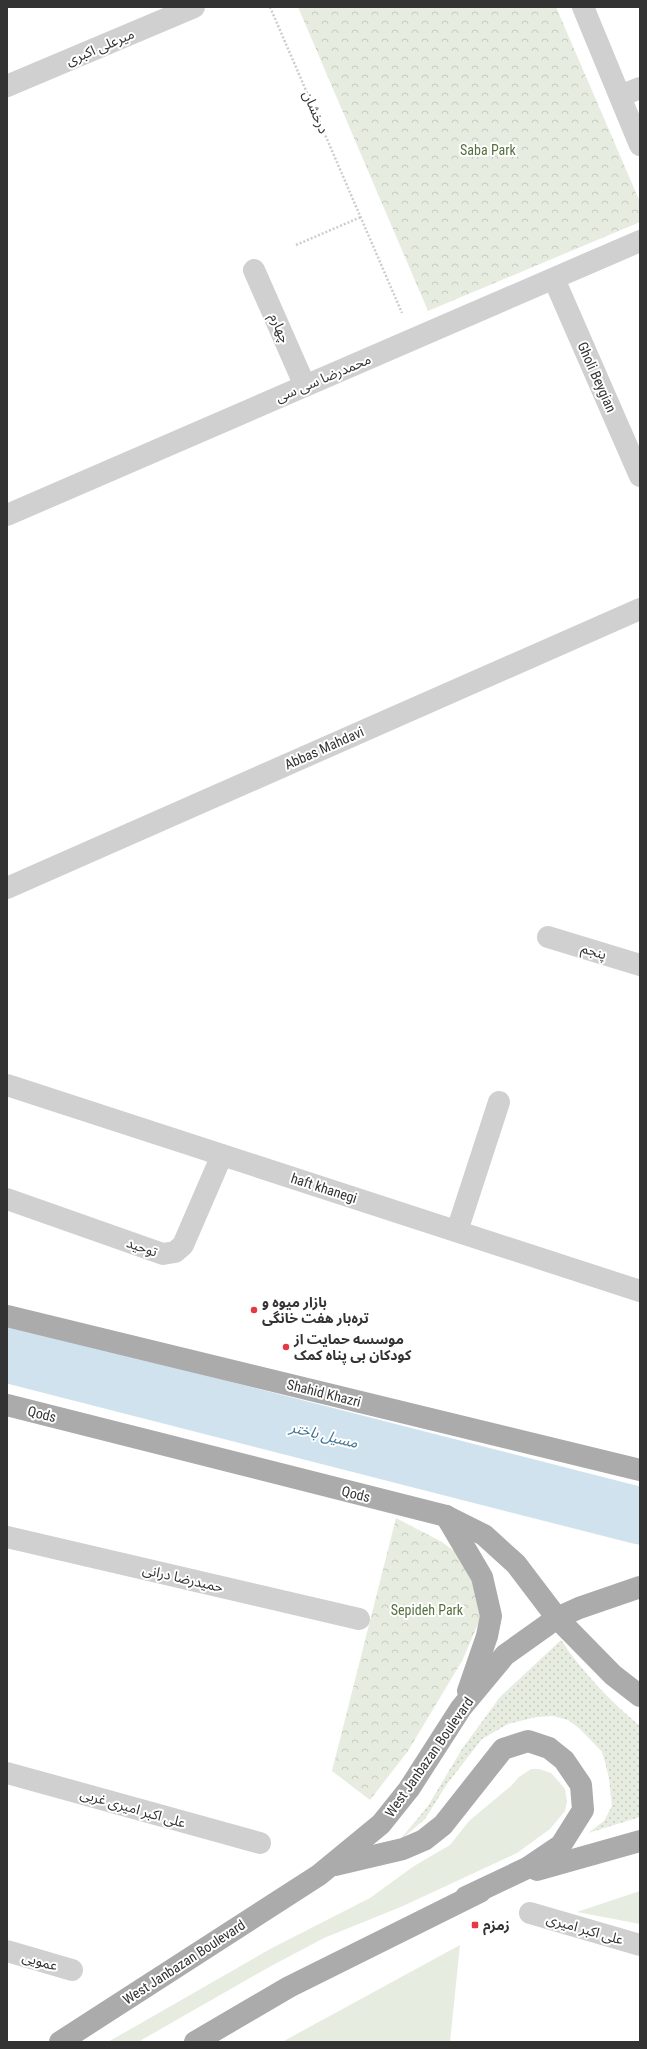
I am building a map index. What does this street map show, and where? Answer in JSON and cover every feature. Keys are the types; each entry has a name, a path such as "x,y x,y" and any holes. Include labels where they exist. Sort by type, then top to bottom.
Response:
{"main road":[{"name":"Shahid Khazri","path":"7,1316 640,1470"},
{"name":"Qods","path":"7,1405 446,1516 484,1535 516,1564 557,1618 614,1675 640,1696"},
{"path":"446,1516 482,1577 491,1616 485,1642 461,1708"},
{"name":"West Janbazan Boulevard","path":"60,2042 330,1867 381,1824 409,1789 461,1708 506,1655 557,1618 579,1608 640,1587"},
{"path":"195,2042 289,1987 466,1897 527,1868 561,1845 583,1810 581,1785 564,1760 549,1748 528,1741 503,1749 442,1825 424,1840 403,1849 330,1867"},
{"path":"466,1897 549,1865 640,1840"}],"street":[{"name":"میرعلی اکبری","path":"7,86 194,7"},
{"path":"583,7 640,145"},
{"path":"620,96 640,88"},
{"name":"محمدرضا سی سی","path":"7,515 640,241"},
{"name":"چهارم","path":"254,270 305,386"},
{"name":"Gholi Beygian","path":"554,279 640,476"},
{"name":"Abbas Mahdavi","path":"7,888 640,608"},
{"name":"پنجم","path":"548,937 640,965"},
{"name":"haft khanegi","path":"7,1085 640,1291"},
{"path":"457,1231 499,1102"},
{"name":"توحید","path":"7,1199 164,1254 175,1252 183,1245 222,1155"},
{"name":"حمیدرضا درانی","path":"7,1537 359,1619"},
{"name":"علی اکبر امیری غربی","path":"7,1772 260,1843"},
{"name":"علی اکبر امیری","path":"530,1913 640,1945"},
{"name":"عمویی","path":"7,1951 72,1970"}],"path":[{"name":"درخشان","path":"270,7 413,339"},
{"path":"296,245 361,217"}],"green space":[{"name":"Saba Park","path":"298,7 556,7 640,202 640,222 428,311"},
{"name":"Sepideh Park","path":"396,1518 442,1542 457,1553 470,1570 481,1617 462,1661 408,1751 370,1800 332,1771"},
{"path":"561,1640 578,1664 598,1686 618,1707 640,1726 640,1817 588,1833 604,1821 612,1806 609,1778 602,1752 580,1729 568,1720 553,1716 536,1717 508,1724 482,1739 447,1784 425,1819 398,1842 428,1806 462,1749 500,1697"},
{"path":"531,1769 539,1769 551,1773 565,1789 567,1801 565,1811 550,1829 517,1853 403,1906 324,1938 271,1966 138,2042 108,2042 272,1948 370,1898 414,1866 450,1845 469,1821 511,1786 519,1777"},
{"path":"640,1891 640,1924 577,1912"},
{"path":"460,1945 450,2042 282,2042"}],"waterway":[{"name":"مسیل باختر","path":"7,1354 640,1516"}],"place":[{"name":"بازار میوه و تره‌بار هفت خانگی","path":"254,1310"},
{"name":"موسسه حمایت از کودکان بی پناه کمک","path":"286,1347"},
{"name":"زمزم","path":"475,1925"}]}
